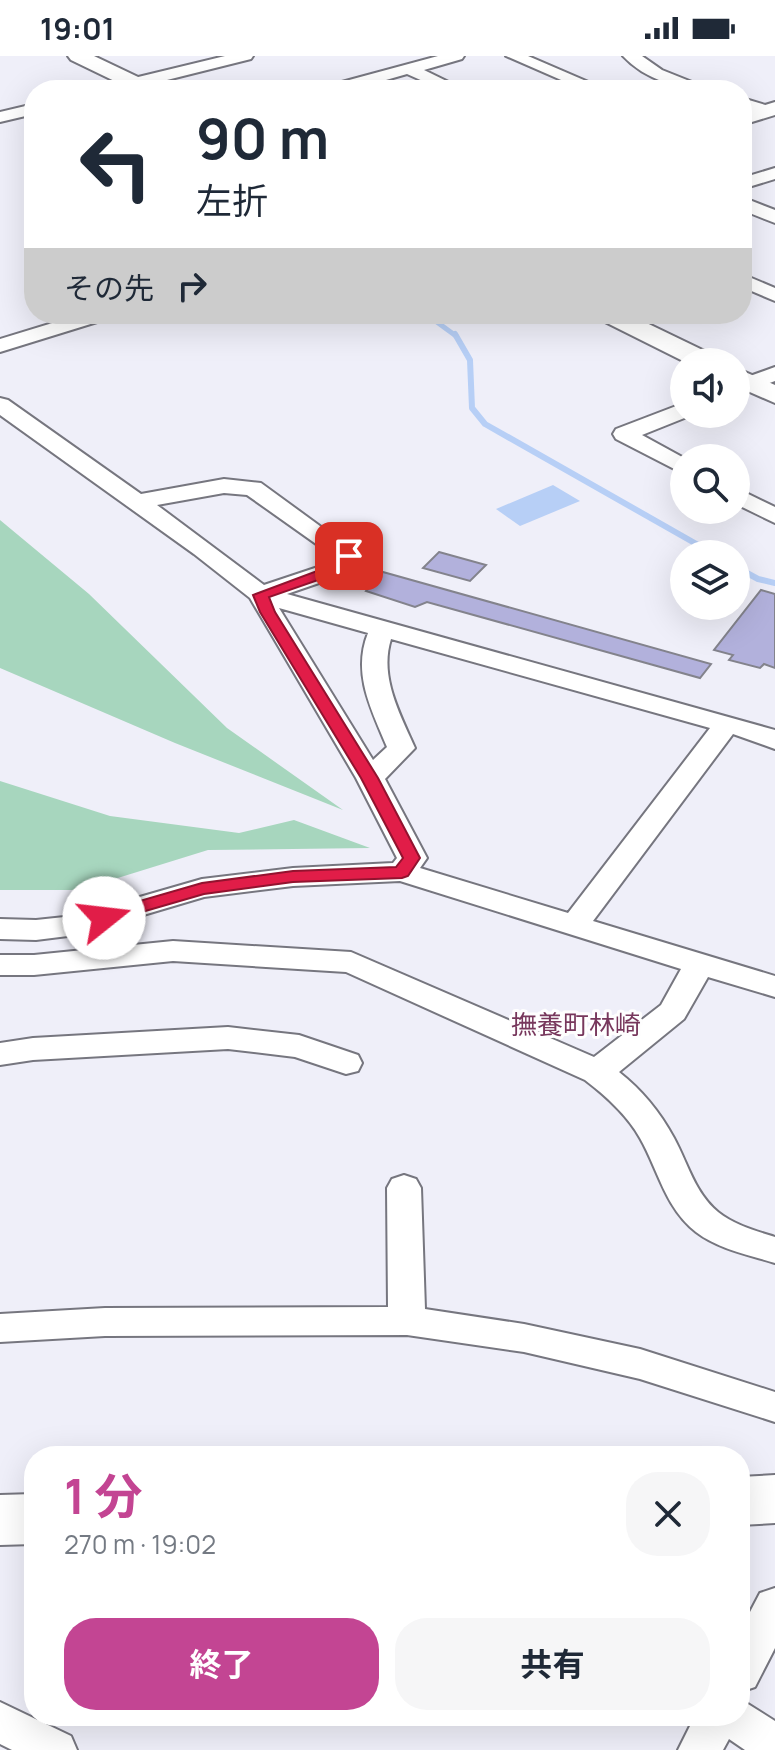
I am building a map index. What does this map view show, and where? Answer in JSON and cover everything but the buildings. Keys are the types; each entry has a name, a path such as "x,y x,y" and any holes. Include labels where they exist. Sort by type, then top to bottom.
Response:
{"main road":[{"path":"750,1500 775,1499"},
{"path":"0,1520 24,1519"}],"street":[{"path":"78,56 129,80"},
{"path":"163,80 245,56"},
{"path":"369,80 456,56"},
{"path":"514,56 574,80"},
{"path":"631,56 656,73 676,80"},
{"path":"408,69 434,80"},
{"path":"0,117 24,111"},
{"path":"752,181 775,173"},
{"path":"752,207 775,217"},
{"path":"752,285 775,295"},
{"path":"0,346 71,324"},
{"path":"628,324 677,348"},
{"path":"750,381 775,395"},
{"path":"0,405 261,595 774,737"},
{"path":"670,416 624,434 670,459"},
{"path":"136,502 224,486 253,488 349,556 342,567 261,595"},
{"path":"750,503 775,516"},
{"path":"261,595 268,612 370,778 412,858 402,872"},
{"path":"370,778 401,748 372,666 373,646 383,628"},
{"path":"576,923 727,724"},
{"path":"0,929 36,930 76,925 202,888 293,877 402,872 576,923 775,987"},
{"path":"0,965 34,965 173,951 351,962 597,1072 617,1085 655,1135 678,1189 707,1222 742,1240 775,1250"},
{"path":"597,1072 673,1012 700,963"},
{"path":"0,1054 33,1049 228,1038 299,1046 346,1063"},
{"path":"404,1188 407,1321"},
{"path":"0,1328 105,1322 407,1321 524,1338 640,1364 775,1407"},
{"path":"750,1654 775,1606"},
{"path":"0,1722 55,1750"},
{"path":"700,1750 713,1726"},
{"path":"746,1726 775,1746"}],"green space":[{"path":"0,520 89,594 227,728 343,810 0,668"},
{"path":"0,781 110,816 239,833 294,820 370,848 208,850 79,890 0,890"}],"water":[{"path":"553,485 580,501 520,526 496,509"}],"waterway":[{"path":"440,324 456,336"},
{"path":"455,334 470,360 472,408 485,424 689,540"},
{"path":"750,575 775,583"}],"district":[{"name":"撫養町林崎","path":"576,1025"}],"route":[{"path":"104,918 202,888 293,877 402,872 412,858 370,778 268,612 261,595 342,567 349,556"}]}
